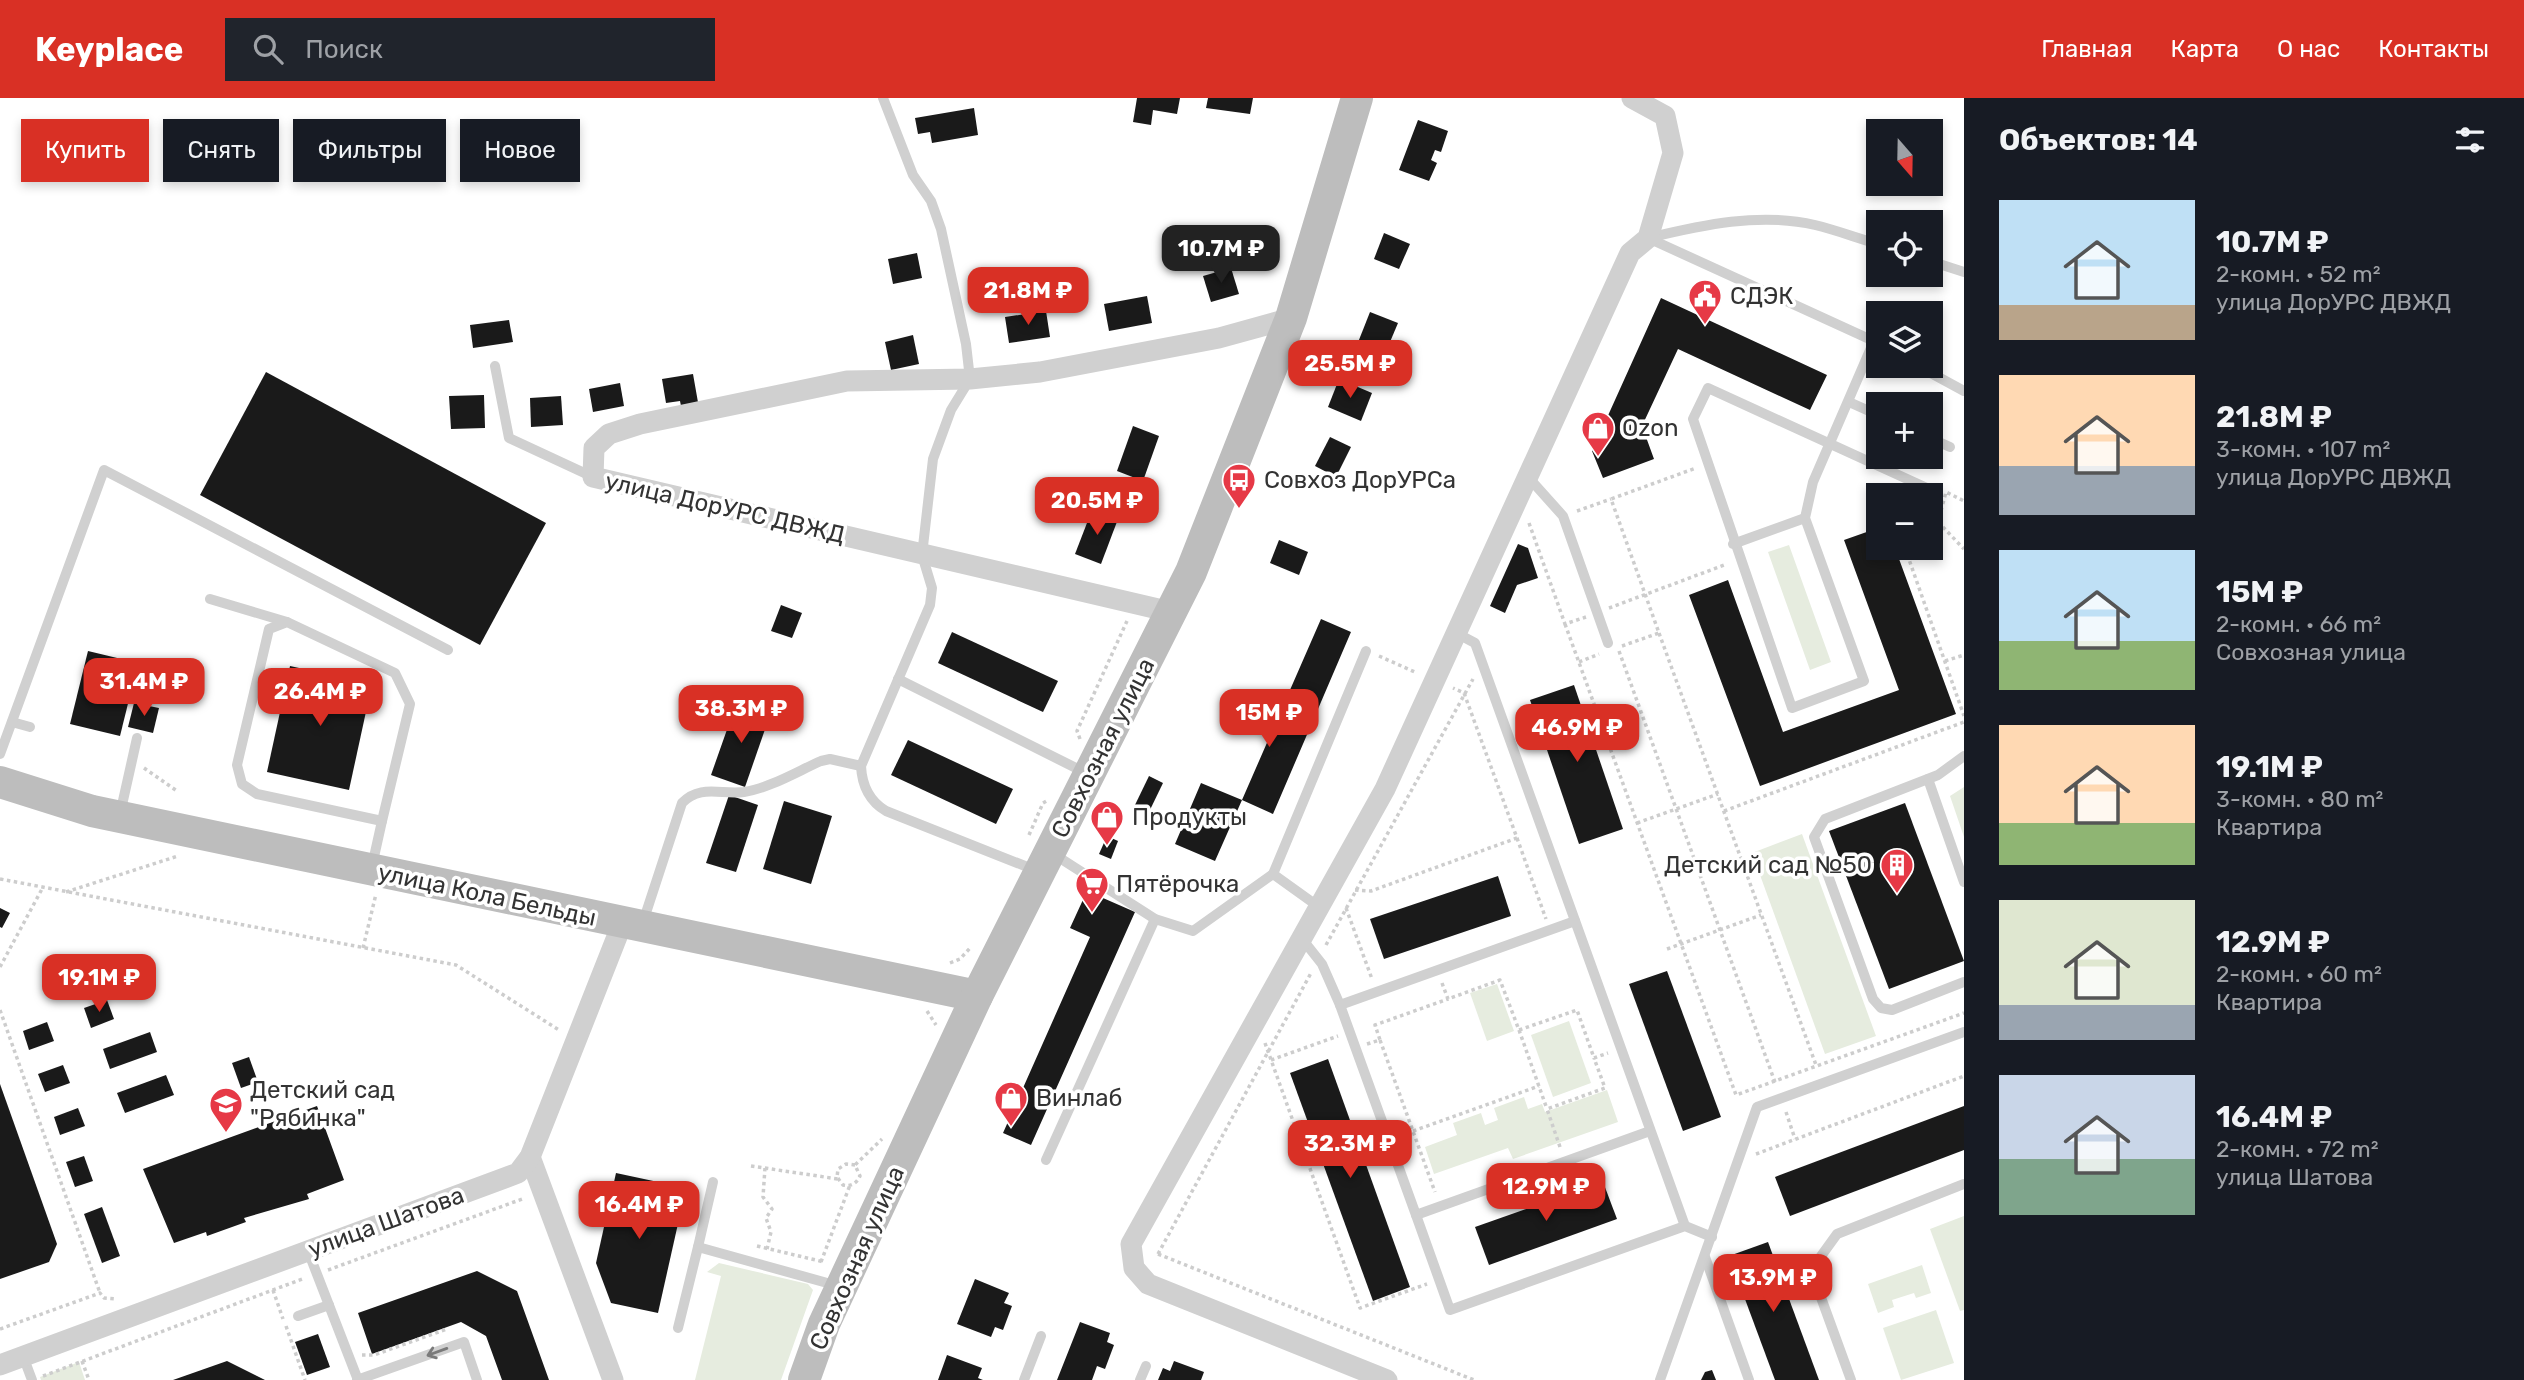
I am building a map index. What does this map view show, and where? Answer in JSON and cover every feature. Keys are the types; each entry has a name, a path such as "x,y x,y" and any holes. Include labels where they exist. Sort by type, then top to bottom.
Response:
{"main road":[{"name":"Совхозная улица","path":"804,1380 824,1324 837,1276 1191,572 1291,318 1357,98"},
{"name":"улица Кола Бельды","path":"0,782 119,817 375,878 632,926 977,996"}],"street":[{"path":"1387,1380 1148,1284 1134,1268 1132,1244 1385,789 1630,253 1648,237 1673,153 1665,116 1632,98"},
{"name":"улица ДорУРС ДВЖД","path":"1171,612 593,477 594,447 609,434 639,424 848,381 970,379 1040,372 1219,338 1291,318"},
{"name":"улица Шатова","path":"0,1365 518,1173 530,1157 632,926"},
{"path":"530,1157 613,1380"}],"lane":[{"path":"883,98 913,175 931,201 941,229 966,344 970,379 951,410 933,459 922,555 932,588 930,605 861,766 861,777 870,798 886,811 1045,862 1155,919 1193,931 1273,874 1366,651"},
{"path":"1648,237 1702,225 1767,220 1814,224 1866,240"},
{"path":"1648,237 1866,337"},
{"path":"1943,265 1964,272"},
{"path":"1866,364 1830,446 1813,482 1805,518 1864,681 1792,708 1733,544 1693,419 1708,388 1830,446 1914,483"},
{"path":"495,366 509,439 593,477"},
{"path":"1940,378 1964,391"},
{"path":"1849,402 1866,410"},
{"path":"1943,444 1950,447"},
{"path":"0,754 104,470 448,650"},
{"path":"1529,478 1563,516 1608,643"},
{"path":"1733,544 1805,518"},
{"path":"211,599 288,622 395,673 410,704 382,821 375,878"},
{"path":"288,622 269,629 237,765 242,784 257,794 382,821"},
{"path":"1458,634 1475,643 1685,1226"},
{"path":"898,679 1089,775"},
{"path":"12,722 30,727"},
{"path":"119,817 137,738"},
{"path":"1964,756 1928,779 1825,819 1814,837 1873,999 1881,1008 1892,1010 1964,982"},
{"path":"632,926 682,803 690,795 700,791 744,792 830,759 861,766"},
{"path":"1928,779 1964,882"},
{"path":"1273,874 1319,907"},
{"path":"1046,1160 1155,919"},
{"path":"1340,1005 1575,921"},
{"path":"1303,940 1322,964 1340,1005 1450,1310 1685,1226 1712,1237"},
{"path":"1660,1380 1757,1107 1964,1032"},
{"path":"1416,1215 1650,1131"},
{"path":"678,1328 713,1182"},
{"path":"1851,1380 1811,1270 1837,1234 1964,1184"},
{"path":"698,1247 837,1276"},
{"path":"308,1251 358,1380 464,1342 477,1380"},
{"path":"1705,1257 1749,1380"},
{"path":"298,1316 329,1305"},
{"path":"1024,1380 1041,1336"},
{"path":"23,1356 32,1380"},
{"path":"1140,1380 1146,1366"}],"path":[{"path":"1563,516 1707,464"},
{"path":"1943,503 1946,492 1964,501"},
{"path":"1611,499 1822,1083"},
{"path":"1513,513 1529,521 1736,1095 1964,1013"},
{"path":"1943,527 1964,549"},
{"path":"1565,624 1739,560"},
{"path":"1909,560 1964,716"},
{"path":"1659,633 1618,648 1796,1139"},
{"path":"1366,651 1400,666"},
{"path":"1945,661 1964,654"},
{"path":"1464,693 1550,930"},
{"path":"1724,811 1964,722"},
{"path":"132,760 177,791"},
{"path":"1637,824 1718,794"},
{"path":"1334,880 1356,891 1371,891 1517,838"},
{"path":"64,893 187,853"},
{"path":"363,948 375,878"},
{"path":"0,879 456,965 561,1031 557,1043"},
{"path":"0,967 42,888"},
{"path":"1346,908 1377,993"},
{"path":"1667,949 1761,915"},
{"path":"1437,971 1448,999"},
{"path":"1440,1207 1375,1025 1500,980 1566,1161"},
{"path":"0,1010 100,1293 111,1300 121,1299"},
{"path":"1518,1030 1577,1010 1605,1088 1547,1109"},
{"path":"1257,1021 1360,1308 1439,1280"},
{"path":"1271,1060 1350,1032"},
{"path":"1356,1048 1380,1040"},
{"path":"1594,1058 1621,1049"},
{"path":"1737,1161 1964,1076"},
{"path":"1413,1131 1539,1086"},
{"path":"850,1185 843,1185 838,1179 837,1172 841,1166 855,1164 883,1137"},
{"path":"821,1262 850,1185 860,1175 855,1164"},
{"path":"751,1166 838,1179"},
{"path":"765,1168 763,1197 772,1209 766,1218 771,1232 767,1249"},
{"path":"330,1282 325,1271 527,1198"},
{"path":"1132,1244 1474,1380"},
{"path":"756,1246 821,1262 837,1276"},
{"path":"32,1380 317,1274"},
{"path":"0,1329 100,1293"},
{"path":"356,1352 365,1356 374,1354 447,1329"},
{"path":"82,1361 89,1380"}],"shaded area":[{"path":"1789,545 1831,662 1810,670 1768,552"},
{"path":"1964,787 1964,837 1950,796"},
{"path":"1802,834 1876,1036 1825,1054 1752,853"},
{"path":"1497,984 1514,1031 1487,1041 1470,993"},
{"path":"1569,1021 1591,1083 1553,1097 1531,1035"},
{"path":"1607,1090 1618,1122 1513,1159 1508,1148 1434,1174 1425,1147 1457,1135 1453,1123 1481,1113 1485,1125 1498,1120 1494,1108 1524,1097 1528,1109 1542,1104 1545,1112"},
{"path":"1964,1216 1964,1310 1960,1311 1930,1229"},
{"path":"719,1263 808,1284 813,1290 781,1380 695,1380 721,1276 707,1272"},
{"path":"1922,1265 1931,1293 1916,1298 1914,1293 1892,1300 1894,1307 1878,1313 1868,1284"},
{"path":"1936,1310 1954,1363 1901,1380 1883,1328"},
{"path":"79,1362 85,1380 41,1380 40,1377"}],"building":[{"path":"1137,98 1180,98 1177,114 1153,110 1151,125 1133,122"},
{"path":"1208,98 1253,98 1250,114 1206,108"},
{"path":"974,108 978,135 932,143 930,132 918,134 915,118"},
{"path":"1418,120 1448,131 1441,152 1435,150 1431,160 1437,163 1429,181 1399,170"},
{"path":"1384,233 1410,244 1399,269 1374,259"},
{"path":"917,253 922,278 893,284 888,259"},
{"path":"1231,268 1239,294 1211,302 1203,276"},
{"path":"1147,296 1152,323 1109,331 1104,304"},
{"path":"1661,298 1827,375 1810,410 1678,349 1642,426 1654,459 1603,478 1592,451"},
{"path":"1046,311 1050,337 1009,343 1005,317"},
{"path":"1370,312 1398,323 1382,361 1355,350"},
{"path":"509,320 513,342 473,348 470,325"},
{"path":"913,335 919,364 891,370 885,342"},
{"path":"266,372 546,523 480,645 200,495"},
{"path":"693,374 699,408 682,411 680,401 666,403 662,379"},
{"path":"1339,379 1372,393 1361,421 1328,407"},
{"path":"620,383 624,406 593,412 589,389"},
{"path":"484,395 485,428 451,429 449,396"},
{"path":"561,396 563,425 531,427 530,398"},
{"path":"1133,426 1159,436 1143,481 1117,471"},
{"path":"1330,437 1351,447 1336,477 1315,466"},
{"path":"1092,510 1118,519 1101,564 1075,554"},
{"path":"1866,532 1866,560 1899,560 1956,714 1760,786 1689,595 1728,580 1783,732 1899,690 1844,540"},
{"path":"1279,540 1308,552 1299,575 1270,563"},
{"path":"1518,544 1528,548 1538,578 1517,585 1505,613 1490,606"},
{"path":"781,605 802,613 792,638 771,631"},
{"path":"1321,619 1351,632 1273,814 1242,800"},
{"path":"952,632 1058,681 1043,712 938,663"},
{"path":"88,651 138,663 120,736 70,724"},
{"path":"290,666 372,684 349,790 267,772"},
{"path":"1574,685 1623,829 1579,844 1530,700"},
{"path":"134,703 159,708 153,733 128,727"},
{"path":"736,704 770,715 745,787 711,775"},
{"path":"908,740 1013,789 996,824 891,775"},
{"path":"1149,776 1163,783 1148,814 1134,807"},
{"path":"1201,783 1242,800 1215,861 1175,844"},
{"path":"729,795 758,805 736,872 706,863"},
{"path":"784,801 832,816 811,884 763,869"},
{"name":"Детский сад №50","path":"1905,803 1964,961 1889,989 1829,831"},
{"path":"1107,836 1118,841 1111,859 1099,854"},
{"path":"1498,876 1511,916 1384,959 1370,919"},
{"path":"1087,891 1135,912 1031,1145 1003,1133 1090,937 1070,928"},
{"path":"0,908 10,913 2,928 0,927"},
{"path":"1667,971 1721,1117 1683,1131 1629,984"},
{"path":"107,1000 114,1019 91,1028 84,1008"},
{"path":"47,1022 54,1041 29,1050 23,1031"},
{"path":"150,1032 157,1052 110,1069 103,1049"},
{"path":"249,1057 258,1082 241,1088 232,1063"},
{"path":"1328,1059 1410,1287 1373,1301 1290,1073"},
{"path":"63,1065 70,1083 45,1092 38,1074"},
{"path":"166,1075 174,1095 125,1113 117,1093"},
{"path":"0,1084 57,1244 49,1262 0,1279"},
{"path":"317,1106 344,1180 307,1194 309,1199 244,1218 246,1222 207,1236 206,1232 174,1243 143,1169"},
{"path":"1964,1106 1964,1150 1790,1216 1775,1177"},
{"path":"78,1108 85,1126 60,1135 54,1117"},
{"path":"84,1156 93,1181 75,1187 66,1162"},
{"path":"616,1173 686,1188 658,1313 611,1303 596,1263"},
{"path":"1603,1182 1617,1219 1489,1265 1475,1227"},
{"path":"102,1207 120,1256 102,1263 84,1214"},
{"path":"1768,1242 1819,1380 1775,1380 1729,1256"},
{"path":"477,1271 517,1291 549,1380 502,1380 486,1336 461,1322 372,1354 358,1313"},
{"path":"975,1279 1009,1293 1004,1303 1012,1306 1003,1330 995,1327 991,1337 957,1324"},
{"path":"1080,1322 1110,1333 1107,1342 1114,1345 1105,1369 1097,1366 1092,1380 1057,1380"},
{"path":"318,1334 330,1367 307,1375 295,1342"},
{"path":"947,1355 982,1368 978,1378 983,1380 938,1380"},
{"path":"227,1361 265,1380 173,1380"},
{"path":"1174,1361 1204,1372 1201,1380 1158,1380 1163,1368 1170,1371"},
{"path":"1712,1370 1716,1380 1701,1380 1705,1372"}],"place":[{"name":"СДЭК","path":"1705,326"},
{"name":"Ozon","path":"1598,458"},
{"name":"Совхоз ДорУPCа","path":"1239,510"},
{"name":"Продукты","path":"1107,847"},
{"name":"Детский сад №50","path":"1897,895"},
{"name":"Пятёрочка","path":"1092,914"},
{"name":"Винлаб","path":"1011,1128"},
{"name":"Детский сад \"Рябинка\"","path":"226,1134"}]}
